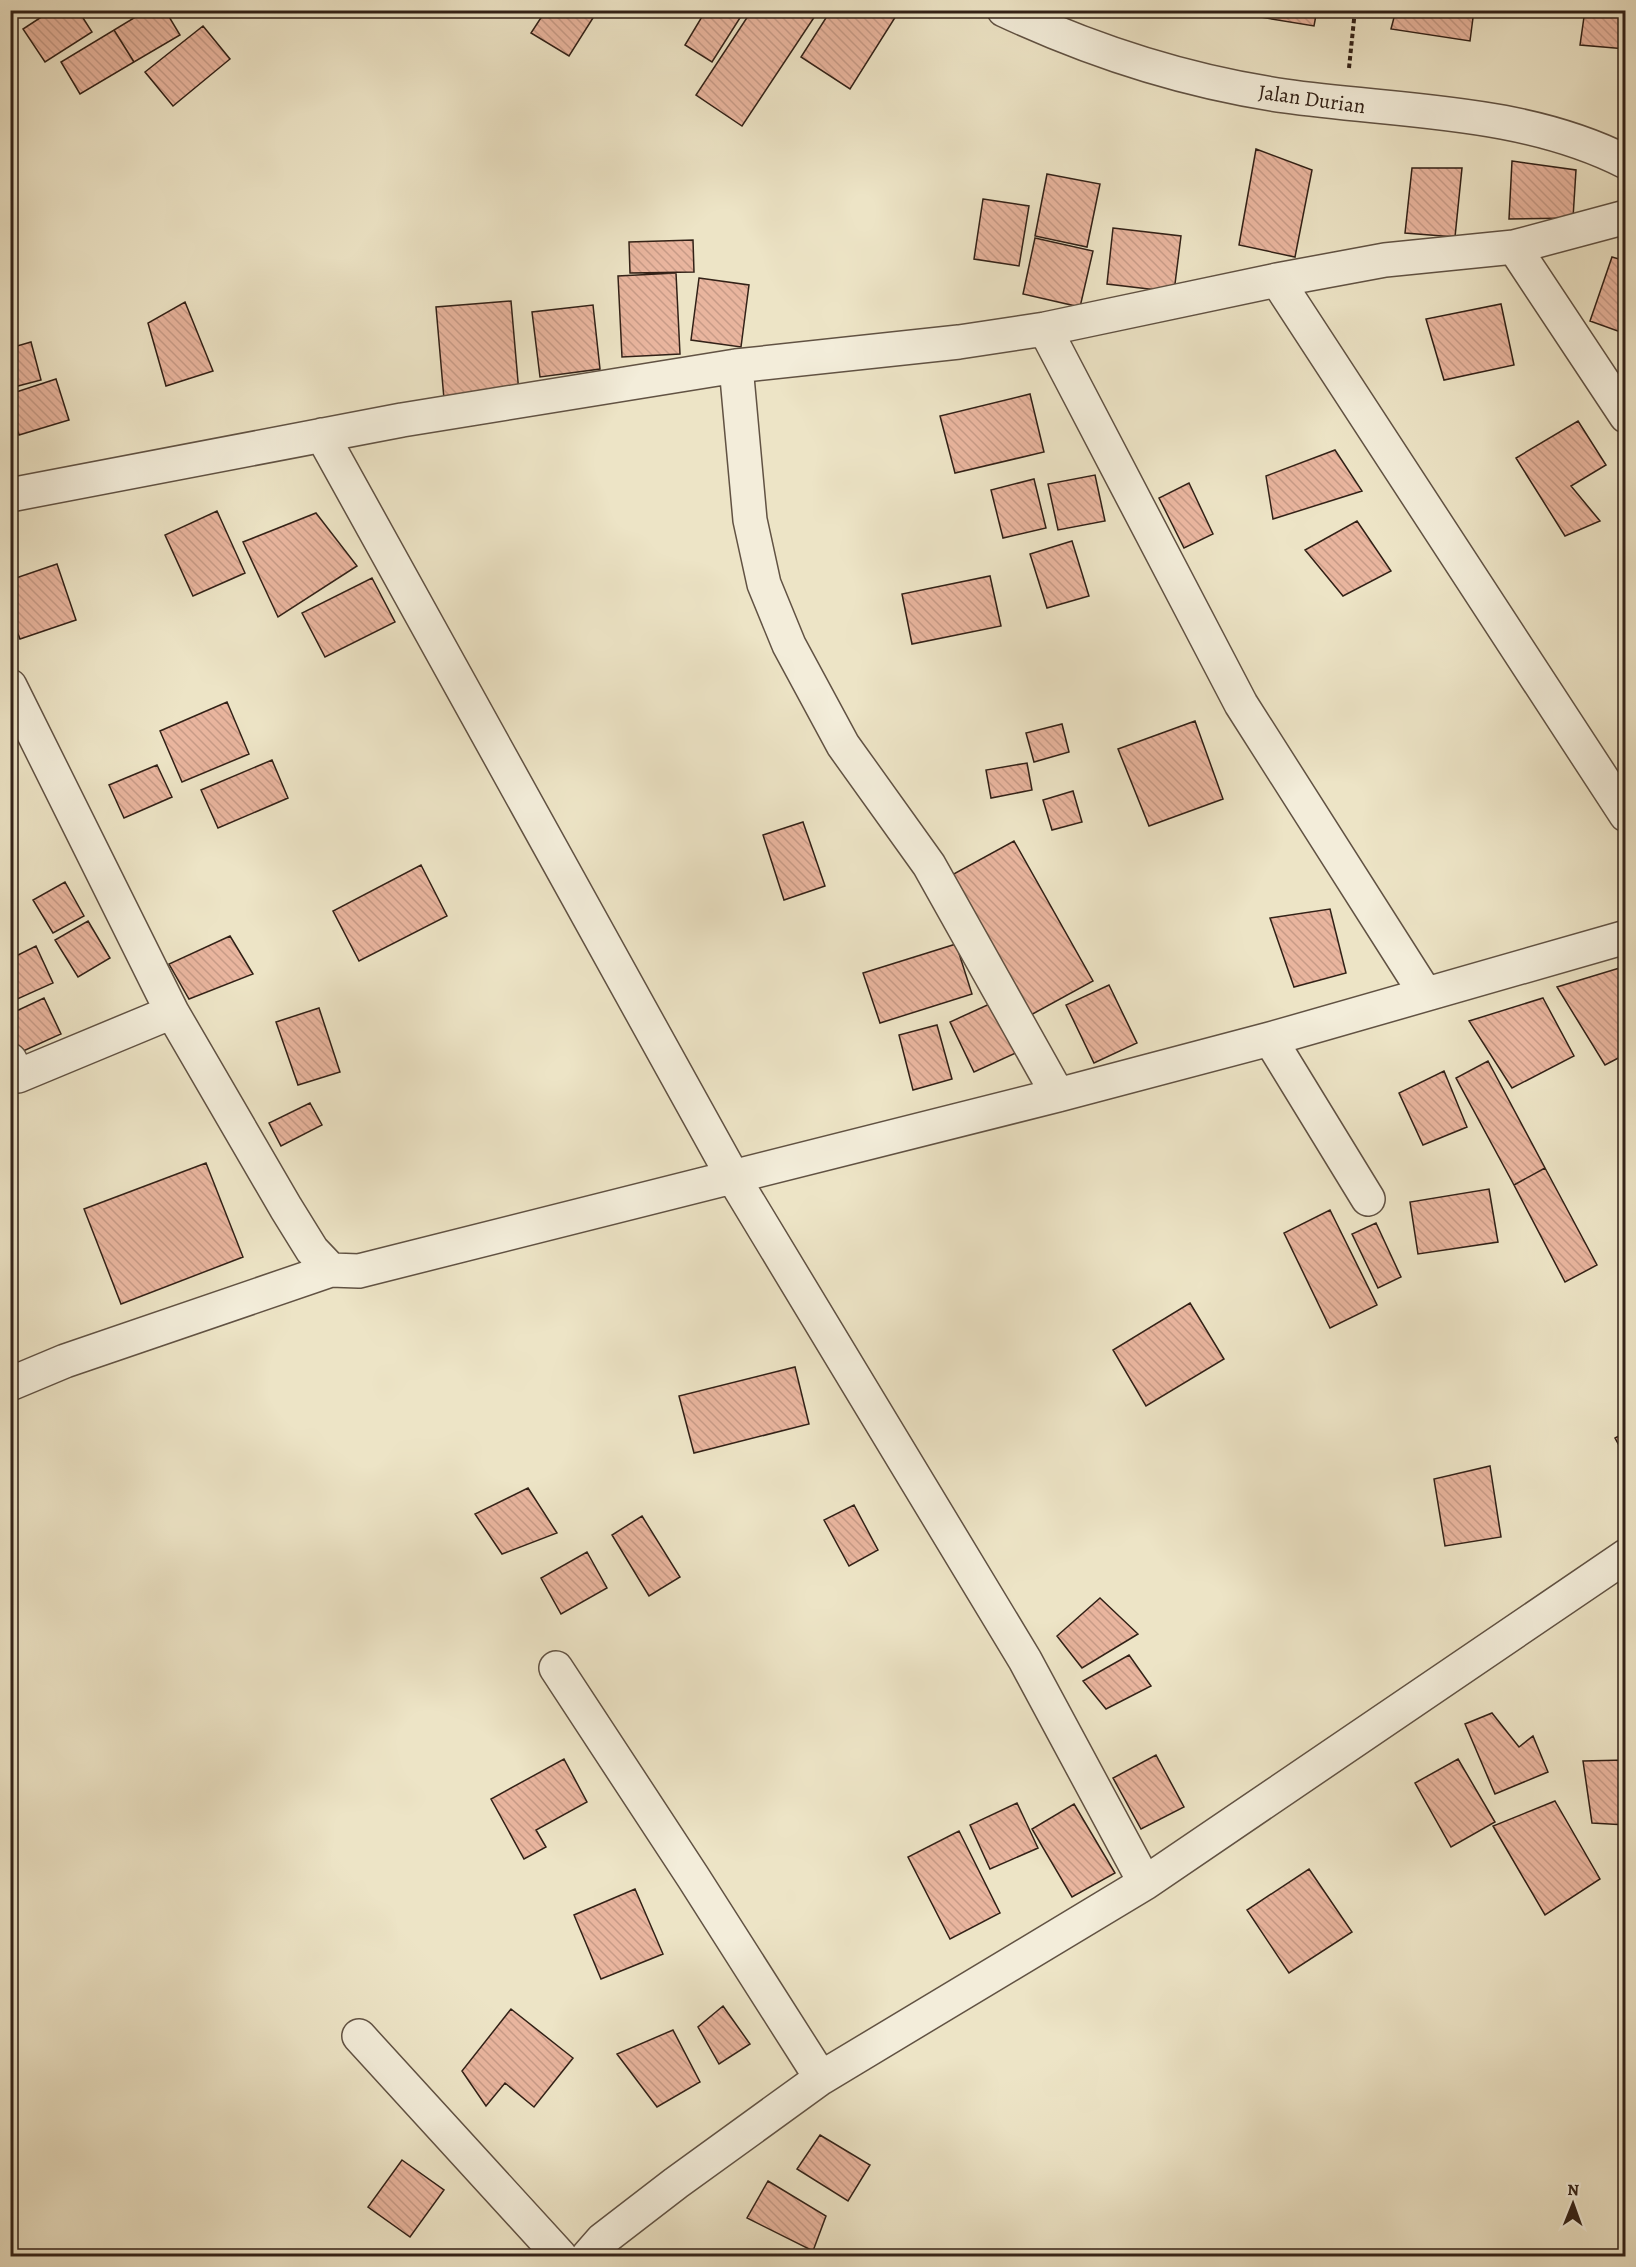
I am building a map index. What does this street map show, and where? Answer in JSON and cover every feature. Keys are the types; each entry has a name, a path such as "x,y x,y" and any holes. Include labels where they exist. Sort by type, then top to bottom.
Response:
{"street":[{"name":"Jalan Durian","path":"1004,10 1069,25 1229,87 1505,123 1571,139 1626,162"},
{"path":"10,495 322,435 736,366 959,342 1045,328 1385,260 1514,247 1626,217"},
{"path":"1514,247 1626,416"},
{"path":"1277,280 1626,815"},
{"path":"1045,328 1241,704 1425,993"},
{"path":"736,366 750,520 764,584 789,645 843,745 929,865 1058,1095"},
{"path":"322,435 733,1178 1025,1660 1145,1883"},
{"path":"10,686 172,1012 291,1216 320,1260 331,1270"},
{"path":"11,1383 65,1361 331,1270 359,1271 1058,1095 1270,1039 1626,937"},
{"path":"13,1072 172,1012"},
{"path":"1270,1039 1368,1199"},
{"path":"588,2256 602,2240 676,2183 821,2078 1145,1883 1626,1556"},
{"path":"556,1668 693,1876 821,2078"},
{"path":"359,2036 560,2256"}],"path":[{"path":"1346,104 1355,10"}],"building":[{"path":"52,10 78,10 92,32 45,62 23,29"},
{"path":"147,10 165,10 180,35 134,62 114,30"},
{"path":"546,10 598,10 569,56 531,33"},
{"path":"706,10 745,10 712,62 685,45"},
{"path":"752,10 819,10 742,126 696,95"},
{"path":"831,10 887,10 896,16 850,89 801,57"},
{"path":"1261,10 1317,10 1314,26 1260,17"},
{"path":"1396,10 1474,10 1470,41 1391,29"},
{"path":"1585,10 1626,10 1626,49 1580,45"},
{"path":"203,26 230,59 173,106 145,72"},
{"path":"114,30 134,62 80,94 61,62"},
{"path":"1256,149 1312,170 1295,257 1239,245"},
{"path":"1512,161 1576,170 1573,218 1509,219"},
{"path":"1412,168 1462,168 1455,237 1405,233"},
{"path":"1047,174 1100,184 1087,247 1035,236"},
{"path":"983,199 1029,206 1019,266 974,259"},
{"path":"1113,228 1181,236 1174,292 1107,284"},
{"path":"1035,238 1093,251 1080,307 1023,294"},
{"path":"693,240 694,272 630,273 629,242"},
{"path":"1612,257 1626,261 1626,334 1590,321"},
{"path":"676,273 680,354 622,357 618,276"},
{"path":"699,278 749,285 741,347 691,340"},
{"path":"511,301 519,393 444,399 436,307"},
{"path":"185,302 213,371 166,386 148,323"},
{"path":"1501,304 1514,365 1444,380 1426,319"},
{"path":"593,305 600,369 540,377 532,312"},
{"path":"31,342 41,380 14,387 10,372 10,348"},
{"path":"56,379 69,420 19,435 10,407 10,394"},
{"path":"1030,394 1044,452 955,473 940,416"},
{"path":"1578,421 1606,465 1571,486 1600,521 1565,536 1516,458"},
{"path":"1335,450 1362,491 1273,519 1266,476"},
{"path":"1095,475 1105,521 1058,530 1048,484"},
{"path":"1034,479 1046,528 1003,538 991,490"},
{"path":"1189,483 1213,534 1184,548 1159,498"},
{"path":"217,511 245,573 193,596 165,535"},
{"path":"316,513 357,566 278,617 243,542"},
{"path":"1357,521 1391,571 1343,596 1305,550"},
{"path":"1072,541 1089,596 1047,608 1030,554"},
{"path":"57,564 76,620 20,639 10,613 10,580"},
{"path":"990,576 1001,626 912,644 902,594"},
{"path":"372,578 395,622 325,657 302,613"},
{"path":"227,702 249,754 182,782 160,731"},
{"path":"1195,721 1223,799 1149,826 1118,749"},
{"path":"1062,724 1069,752 1034,762 1026,733"},
{"path":"272,760 288,798 218,828 201,790"},
{"path":"1027,763 1032,790 991,798 986,770"},
{"path":"157,765 172,797 124,818 109,785"},
{"path":"1073,791 1082,822 1052,830 1043,800"},
{"path":"803,822 825,886 784,900 763,835"},
{"path":"1014,841 1093,981 1029,1016 950,876"},
{"path":"421,865 447,916 359,961 333,911"},
{"path":"65,882 84,916 53,933 33,900"},
{"path":"1330,909 1346,973 1294,987 1270,918"},
{"path":"88,921 110,958 78,977 55,940"},
{"path":"230,936 253,974 189,999 169,964"},
{"path":"956,944 972,994 880,1023 863,973"},
{"path":"36,946 53,983 13,1001 10,959"},
{"path":"1626,966 1626,1054 1605,1065 1557,987"},
{"path":"1109,985 1137,1043 1094,1063 1066,1005"},
{"path":"44,998 61,1034 21,1052 10,1030 10,1014"},
{"path":"1543,998 1574,1056 1512,1088 1469,1021"},
{"path":"994,1002 1018,1052 974,1072 950,1022"},
{"path":"319,1008 340,1072 298,1085 276,1022"},
{"path":"937,1025 952,1079 913,1090 899,1035"},
{"path":"1488,1061 1545,1168 1514,1185 1456,1078"},
{"path":"1444,1071 1467,1127 1423,1145 1399,1093"},
{"path":"310,1103 322,1125 281,1146 269,1123"},
{"path":"206,1163 243,1257 121,1304 84,1209"},
{"path":"1545,1168 1597,1265 1565,1282 1514,1185"},
{"path":"1489,1189 1498,1242 1418,1254 1410,1202"},
{"path":"1330,1210 1377,1305 1330,1328 1284,1233"},
{"path":"1376,1223 1401,1277 1378,1288 1352,1234"},
{"path":"1190,1303 1224,1359 1146,1406 1113,1350"},
{"path":"795,1367 809,1424 694,1453 679,1396"},
{"path":"1626,1432 1626,1458 1615,1438"},
{"path":"1490,1466 1501,1537 1445,1546 1434,1479"},
{"path":"528,1488 557,1533 502,1554 475,1514"},
{"path":"854,1505 878,1550 849,1566 824,1520"},
{"path":"642,1516 680,1577 649,1596 612,1535"},
{"path":"587,1552 607,1588 561,1614 541,1578"},
{"path":"1100,1598 1138,1634 1082,1668 1057,1636"},
{"path":"1129,1655 1151,1686 1106,1709 1083,1681"},
{"path":"1492,1713 1519,1747 1533,1736 1548,1772 1495,1794 1465,1724"},
{"path":"1156,1755 1184,1807 1141,1829 1113,1778"},
{"path":"564,1759 587,1802 536,1830 546,1847 524,1859 491,1799"},
{"path":"1458,1759 1495,1822 1451,1847 1415,1783"},
{"path":"1625,1760 1626,1825 1592,1823 1583,1761"},
{"path":"1555,1801 1600,1879 1545,1915 1493,1826"},
{"path":"1017,1803 1038,1848 990,1869 970,1825"},
{"path":"1074,1804 1115,1873 1072,1897 1032,1829"},
{"path":"959,1831 1000,1913 950,1939 908,1857"},
{"path":"1309,1869 1352,1932 1289,1973 1247,1910"},
{"path":"635,1889 663,1954 601,1979 574,1915"},
{"path":"723,2006 750,2044 719,2064 698,2027"},
{"path":"511,2009 573,2058 534,2107 505,2083 486,2106 462,2071"},
{"path":"673,2030 700,2082 657,2107 617,2054"},
{"path":"820,2135 870,2165 848,2201 797,2169"},
{"path":"402,2160 444,2190 410,2237 368,2207"},
{"path":"768,2181 826,2216 813,2251 747,2218"}]}
